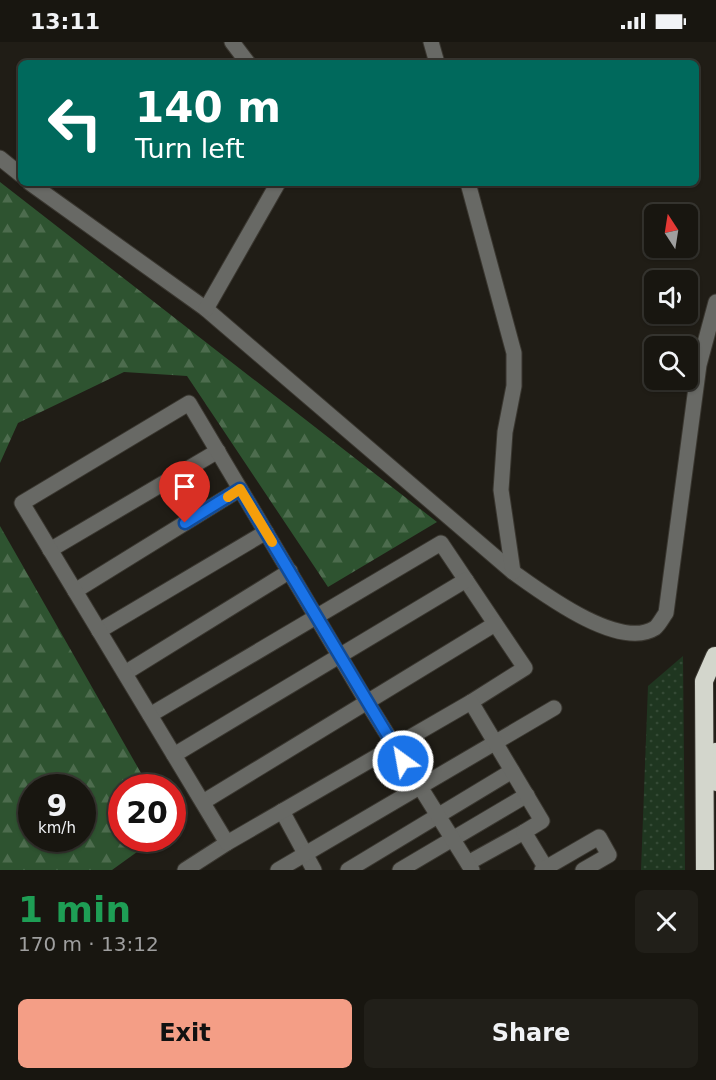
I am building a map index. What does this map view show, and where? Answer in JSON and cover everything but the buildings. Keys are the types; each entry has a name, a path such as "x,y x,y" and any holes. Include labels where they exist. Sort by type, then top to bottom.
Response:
{"highway":[{"path":"715,649 716,782"},
{"path":"705,870 704,681 715,649"}],"lane":[{"path":"232,42 246,60"},
{"path":"431,42 436,60"},
{"path":"0,158 18,173"},
{"path":"34,186 206,309 513,572 559,605 609,628 635,634 656,628 666,613 699,365 716,302"},
{"path":"206,309 276,186"},
{"path":"469,186 514,353 514,386 505,432 501,490 513,572"},
{"path":"227,843 22,503 189,403 394,747 470,866 542,820 471,702"},
{"path":"50,550 218,451"},
{"path":"75,591 240,489"},
{"path":"99,631 266,532"},
{"path":"150,716 441,543 525,668 185,870"},
{"path":"125,673 290,572"},
{"path":"174,755 466,580"},
{"path":"203,802 495,624"},
{"path":"278,870 421,788 494,741 554,708"},
{"path":"348,870 512,771"},
{"path":"400,870 526,795"},
{"path":"282,811 314,870"},
{"path":"524,832 545,869 599,837 609,855 583,870"}],"green space":[{"path":"0,182 437,522 328,587 187,376 124,372 18,423 0,463"},
{"path":"0,526 142,774 108,774 108,852 137,852 112,870 0,870"},
{"path":"683,656 685,870 641,870 648,686"}],"slow traffic":[{"path":"228,497 240,489 272,542"}],"route":[{"path":"185,523 240,489 403,761"}]}
